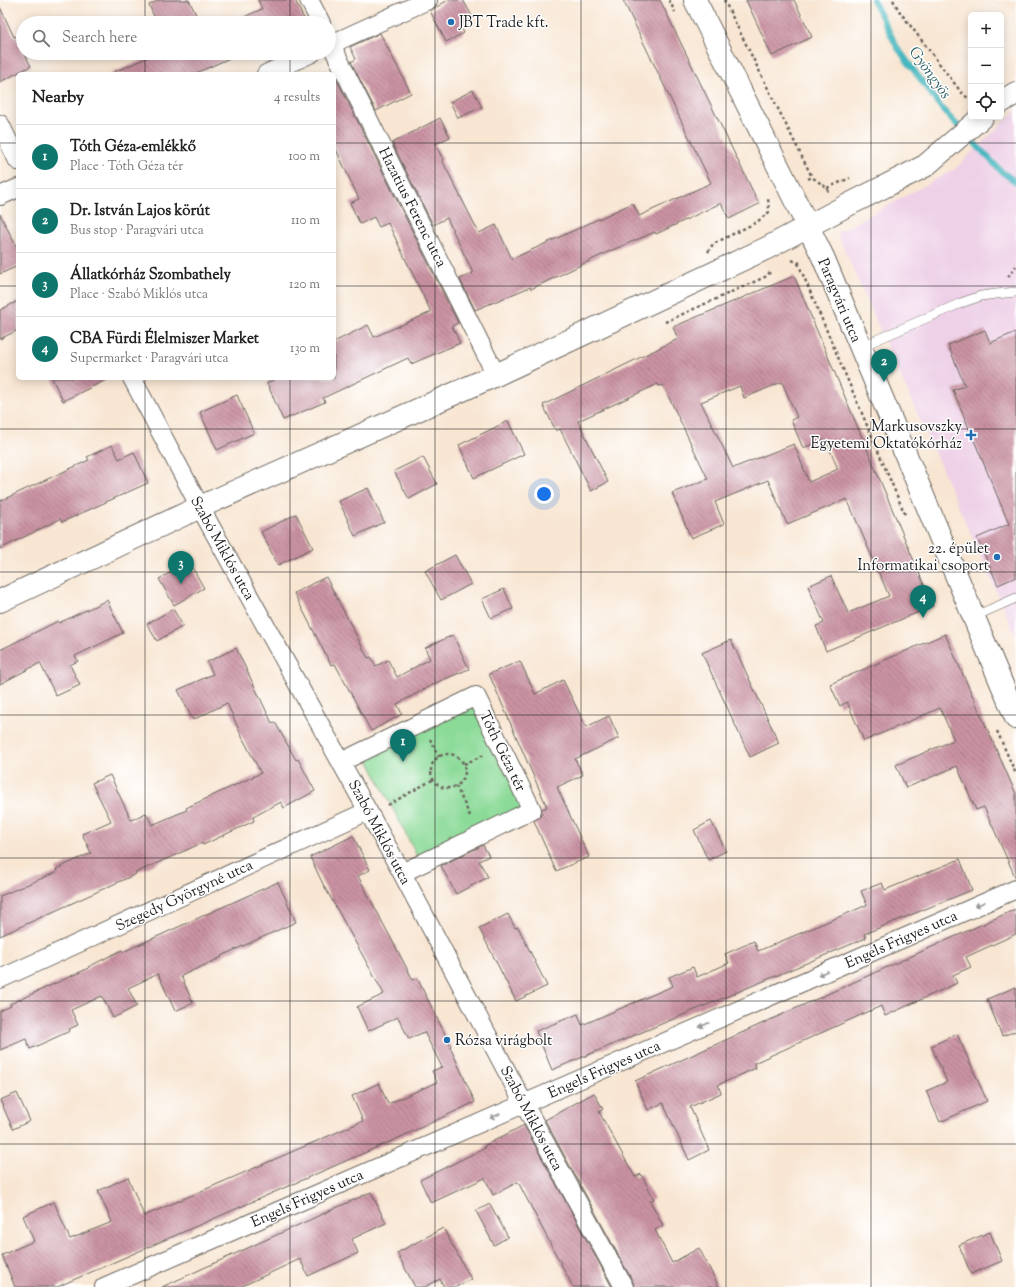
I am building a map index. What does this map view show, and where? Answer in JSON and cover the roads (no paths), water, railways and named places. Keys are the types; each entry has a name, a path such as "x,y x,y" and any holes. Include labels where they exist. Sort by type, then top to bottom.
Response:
{"street":[{"path":"310,0 318,16"},
{"path":"336,40 428,0"},
{"name":"Paragvári utca","path":"695,0 823,258 1016,718"},
{"name":"Hazatius Ferenc utca","path":"336,55 496,375"},
{"path":"270,72 297,60"},
{"path":"1004,100 1016,93"},
{"path":"0,601 200,507 496,375 767,248 925,166 948,148 979,120"},
{"path":"0,124 16,157"},
{"path":"0,196 16,189"},
{"name":"Szabó Miklós utca","path":"133,380 200,507 342,762 524,1104 624,1287"},
{"name":"Tóth Géza tér","path":"342,762 476,696 532,810 402,874"},
{"name":"Szegedy Györgyné utca","path":"0,979 368,811"},
{"name":"Engels Frigyes utca","path":"104,1287 1016,889"}],"lane":[{"path":"860,347 961,303 996,294 1016,292"},
{"path":"973,617 1016,598"}],"waterway":[{"name":"Gyöngyös","path":"873,0 897,47 942,109 1002,172 1016,182"}],"place":[{"name":"JBT Trade kft.","path":"451,22"},
{"name":"Dr. István Lajos körút","path":"884,382"},
{"name":"Markusovszky Egyetemi Oktatókórház","path":"971,435"},
{"name":"22. épület Informatikai csoport","path":"997,557"},
{"name":"Állatkórház Szombathely","path":"181,584"},
{"name":"CBA Fürdi Élelmiszer Market","path":"923,618"},
{"name":"Tóth Géza-emlékkő","path":"403,762"},
{"name":"Rózsa virágbolt","path":"447,1040"}]}
